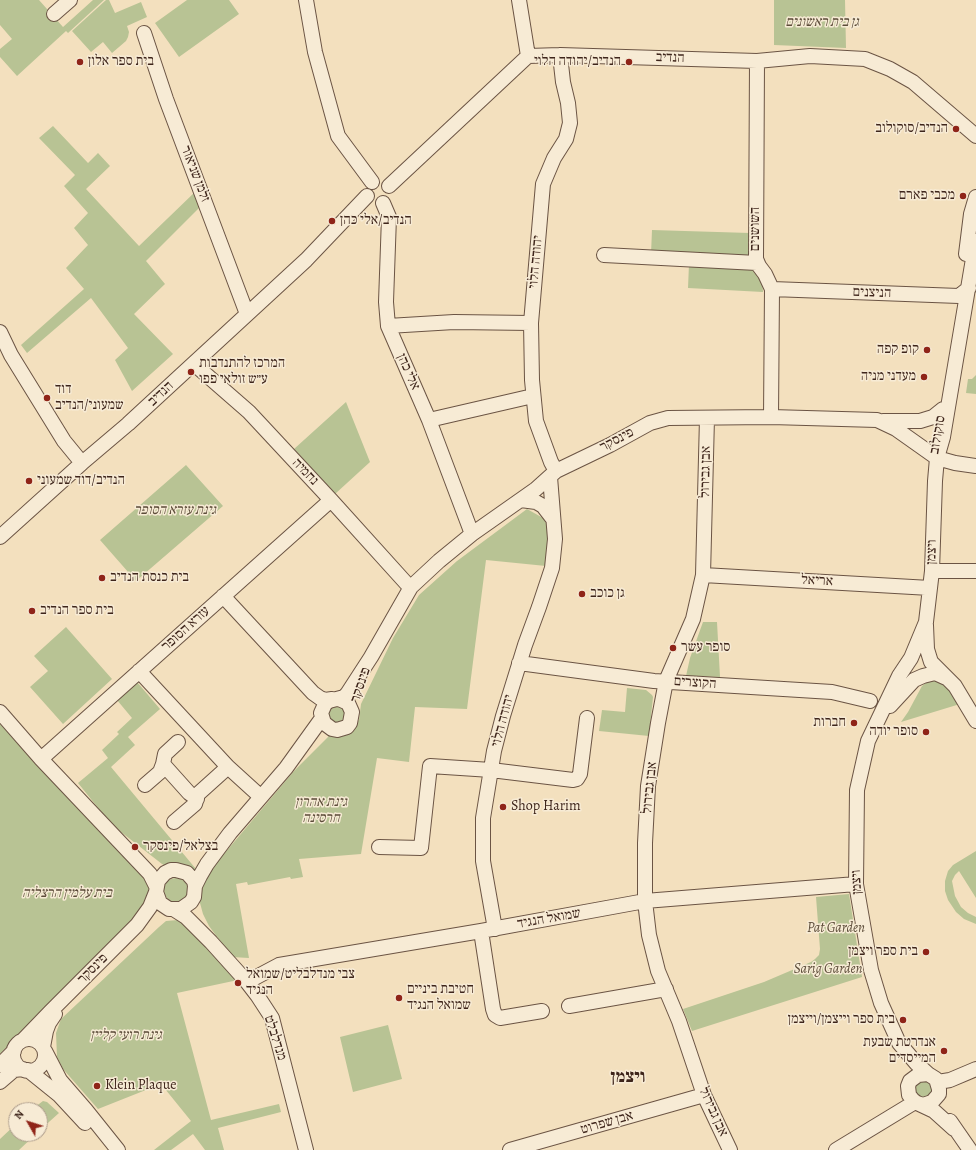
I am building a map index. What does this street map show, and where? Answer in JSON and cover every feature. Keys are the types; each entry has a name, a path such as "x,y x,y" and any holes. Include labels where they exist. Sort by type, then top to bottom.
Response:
{"street":[{"path":"54,14 70,0"},
{"path":"306,0 315,52 338,136 372,182"},
{"path":"389,186 528,56 519,0"},
{"name":"זלמן שניאור","path":"144,33 166,99 247,314"},
{"name":"הנדיב","path":"528,56 757,61 810,56 865,59 890,69 913,82 976,136"},
{"name":"יהודה הלוי","path":"542,1011 500,1018 495,1015 493,1009 483,861 483,818 491,770 503,716 552,568 555,539 553,519 553,474 551,462 536,421 533,396 531,323 543,184 554,158 566,140 570,123 560,56"},
{"name":"השושנים","path":"757,61 757,258 772,289 772,417"},
{"path":"381,180 385,181 389,186 391,193 390,196 383,203 374,203 367,196 367,190 372,182 381,180"},
{"name":"הנדיב","path":"0,536 194,364 306,260 367,196"},
{"name":"סוקולוב","path":"935,456 943,437 964,292 971,214 976,197"},
{"name":"אלי כהן","path":"383,203 389,217 386,302 388,326 429,420 472,534"},
{"name":"סוקולוב","path":"935,481 935,456 943,409 964,292 976,241"},
{"path":"604,256 757,258"},
{"name":"הניצנים","path":"772,289 964,292"},
{"path":"388,326 454,322 531,323"},
{"path":"0,332 11,355 64,441 82,463"},
{"name":"נחמיה","path":"194,364 249,412 406,583 411,586"},
{"path":"429,420 533,396"},
{"path":"877,420 920,421 933,417 943,409"},
{"name":"פינסקר","path":"336,699 344,697 348,694 371,657 411,586 438,561 553,474 650,423 668,418 772,417 877,420 896,429 935,456"},
{"name":"אבן גבירול","path":"707,418 703,575 693,619 666,681 648,786 645,843 645,901 649,935 658,971 679,1021 704,1094 730,1150"},
{"path":"935,456 955,463 976,466"},
{"name":"ויצמן","path":"935,481 932,571 926,622 927,649 931,662 951,682"},
{"name":"עזרא הסופר","path":"41,759 331,500"},
{"path":"520,500 536,502 543,506 553,519"},
{"path":"932,571 976,571"},
{"name":"אריאל","path":"703,575 930,588"},
{"path":"223,596 312,693 325,700 336,699 348,703 352,712 350,723 347,727 337,730 332,729 324,723 322,718 322,709 325,704 336,699"},
{"name":"ויצמן","path":"908,1086 906,1068 899,1042 881,1003 871,970 856,884 857,790 868,741 899,676 911,658 926,622"},
{"name":"פינסקר","path":"352,712 371,657"},
{"name":"הקוצרים","path":"520,663 654,681 832,692 870,701"},
{"path":"139,671 228,767 261,797"},
{"name":"ויצמן","path":"879,718 914,680 935,673 942,675 951,682"},
{"path":"951,682 956,686 976,720"},
{"path":"0,712 41,759 150,874 160,903 174,910 186,906 191,902 200,876 207,864 230,833 286,768 322,718"},
{"path":"379,847 421,848 430,766 491,770 573,780 577,779 580,774 588,718"},
{"path":"286,768 332,729"},
{"path":"145,786 160,772 165,754 178,742"},
{"path":"163,764 196,799"},
{"path":"174,822 195,804 198,794 228,767"},
{"path":"100,821 155,866 176,871 191,877 195,892"},
{"path":"156,889 161,876 199,861 230,833"},
{"name":"שמואל הנגיד","path":"247,982 278,964 488,930 645,901 856,884"},
{"name":"פינסקר","path":"0,1065 50,1012 137,926 150,907 156,889"},
{"name":"מנדלבלט","path":"195,892 194,905 196,913 211,942"},
{"name":"פינסקר","path":"44,1049 46,1031 54,1015 157,914 174,910"},
{"name":"מנדלבלט","path":"174,910 186,917 211,942 247,982 272,1018 306,1150"},
{"path":"569,1006 666,989"},
{"path":"107,1150 64,1100 15,1062 18,1046 32,1039 40,1043 60,1080 118,1150"},
{"name":"ויצמן","path":"899,1042 916,1063 935,1082"},
{"path":"0,1082 14,1070 38,1068 42,1065 44,1060 44,1049"},
{"path":"970,1150 954,1129 934,1111 916,1103 909,1095 908,1086 910,1081 918,1074 935,1082 950,1080 976,1069"},
{"path":"836,1150 916,1103 922,1105 932,1102 938,1094 935,1082"},
{"path":"935,1082 942,1105 954,1129"},
{"name":"אבן שפרוט","path":"510,1150 540,1146 704,1094"}],"green space":[{"path":"0,0 39,0 63,27 93,0 104,0 68,33 66,31 17,76 0,57 0,49 12,39 0,25"},
{"path":"106,0 109,0 115,13 141,2 147,17 127,26 129,32 126,41 112,53 103,42 91,52 72,31"},
{"path":"187,0 229,0 239,14 179,57 155,23"},
{"name":"גן בית ראשונים","path":"774,0 845,0 846,48 774,45"},
{"path":"53,126 88,163 98,153 110,166 86,189 139,246 196,191 202,205 146,261 165,284 134,314 173,354 132,391 115,360 128,348 91,298 27,353 21,345 84,289 66,268 88,245 74,228 88,213 64,186 75,175 39,138"},
{"path":"652,230 750,233 749,257 651,254"},
{"path":"689,264 752,268 762,277 763,292 688,288"},
{"path":"976,375 976,394 966,393 968,379 972,379"},
{"path":"346,402 370,462 335,494 294,449"},
{"name":"גינת עזרא הסופר","path":"186,465 223,506 136,581 100,540"},
{"name":"גינת אהרון חרסינה","path":"527,509 543,518 547,525 548,543 546,566 486,560 467,709 415,707 409,762 377,758 361,854 299,859 303,877 291,879 290,877 248,885 247,882 236,884 249,958 232,957 209,926 203,914 200,903 201,885 207,874 294,771 329,736 348,733 359,720 361,704 393,638 419,595 457,561"},
{"path":"703,622 717,622 720,677 686,676 690,658"},
{"path":"66,627 112,679 63,724 30,687 48,671 34,656"},
{"path":"934,680 948,685 960,704 901,722 922,686 927,682"},
{"path":"137,682 160,709 128,737 135,745 111,767 196,869 191,873 179,873 162,864 121,832 107,819 78,783 108,758 102,750 119,734 117,732 132,718 117,700"},
{"path":"627,688 646,690 653,697 649,736 599,731 602,710 625,712"},
{"path":"341,703 348,719 335,727 325,711"},
{"name":"בית עלמין הרצליה","path":"0,724 149,883 149,898 143,910 0,1054"},
{"path":"976,851 976,898 959,871 952,881 955,896 961,907 976,917 976,924 964,919 956,912 948,900 945,891 945,881 948,871 953,865"},
{"path":"176,878 184,882 188,890 184,898 176,902 168,898 164,890 168,882"},
{"name":"Sarig Garden","path":"849,894 862,977 692,1031 683,1009 764,982 815,959 819,955 820,949 816,897"},
{"name":"גינת רועי קליין","path":"178,920 183,922 238,980 177,993 211,1120 279,1104 281,1112 218,1128 224,1150 205,1150 193,1134 171,1150 154,1150 191,1121 161,1084 98,1109 63,1069 57,1057 56,1033 61,1019 166,921"},
{"path":"388,1025 402,1079 353,1092 340,1037"},
{"path":"927,1077 935,1093 918,1100 912,1083"},
{"path":"48,1103 59,1113 48,1123"},
{"path":"8,1132 8,1142 28,1142 19,1150 0,1150 0,1139"}],"place":[{"name":"בית ספר אלון","path":"80,62"},
{"name":"הנדיב/יהודה הלוי","path":"629,62"},
{"name":"הנדיב/סוקולוב","path":"956,129"},
{"name":"מכבי פארם","path":"963,196"},
{"name":"הנדיב/אלי כהן","path":"332,221"},
{"name":"קופ קפה","path":"927,350"},
{"name":"המרכז להתנדבות ע״ש זולאי פפו","path":"191,372"},
{"name":"מעדני מניה","path":"924,377"},
{"name":"דוד שמעוני/הנדיב","path":"47,398"},
{"name":"הנדיב/דוד שמעוני","path":"29,481"},
{"name":"בית כנסת הנדיב","path":"102,578"},
{"name":"גן כוכב","path":"582,594"},
{"name":"בית ספר הנדיב","path":"32,611"},
{"name":"סופר עשר","path":"673,648"},
{"name":"חברות","path":"854,723"},
{"name":"סופר יודה","path":"926,732"},
{"name":"Shop Harim","path":"503,807"},
{"name":"בצלאל/פינסקר","path":"135,847"},
{"name":"בית ספר ויצמן","path":"926,952"},
{"name":"צבי מנדלבליט/שמואל הנגיד","path":"238,983"},
{"name":"חטיבת ביניים שמואל הנגיד","path":"399,998"},
{"name":"בית ספר וייצמן/וייצמן","path":"903,1020"},
{"name":"אנדרטת שבעת המייסדים","path":"944,1051"},
{"name":"Klein Plaque","path":"97,1086"}],"district":[{"name":"ויצמן","path":"628,1078"}],"park label":[{"name":"Pat Garden","path":"836,929"}]}
